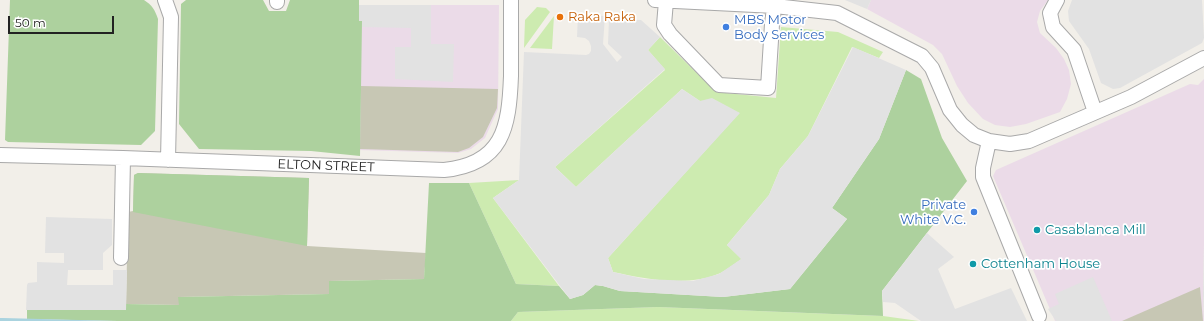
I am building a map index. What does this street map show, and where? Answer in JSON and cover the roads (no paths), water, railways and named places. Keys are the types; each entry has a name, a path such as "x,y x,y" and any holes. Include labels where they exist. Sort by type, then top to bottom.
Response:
{"street":[{"path":"165,0 171,17 168,160"},
{"name":"ELTON STREET","path":"0,156 123,158 444,170 458,169 482,159 494,149 502,135 506,123 510,104 511,0"},
{"path":"775,3 772,24 768,88 719,85 670,34 664,25 661,0 775,3 837,13 922,56 932,68 950,110 962,125 974,135 989,141 1010,144 1029,141 1131,97 1204,58"},
{"path":"1057,0 1050,14 1053,27 1074,50 1095,112"},
{"path":"989,141 983,168 983,177 1039,316"},
{"path":"121,258 123,158"}],"water":[{"path":"0,318 3,318 117,321 0,321"}],"place":[{"name":"Raka Raka","path":"560,17"},
{"name":"MBS Motor Body Services","path":"726,27"},
{"name":"Private White V.C.","path":"974,212"},
{"name":"Casablanca Mill","path":"1037,230"},
{"name":"Cottenham House","path":"973,264"}]}
